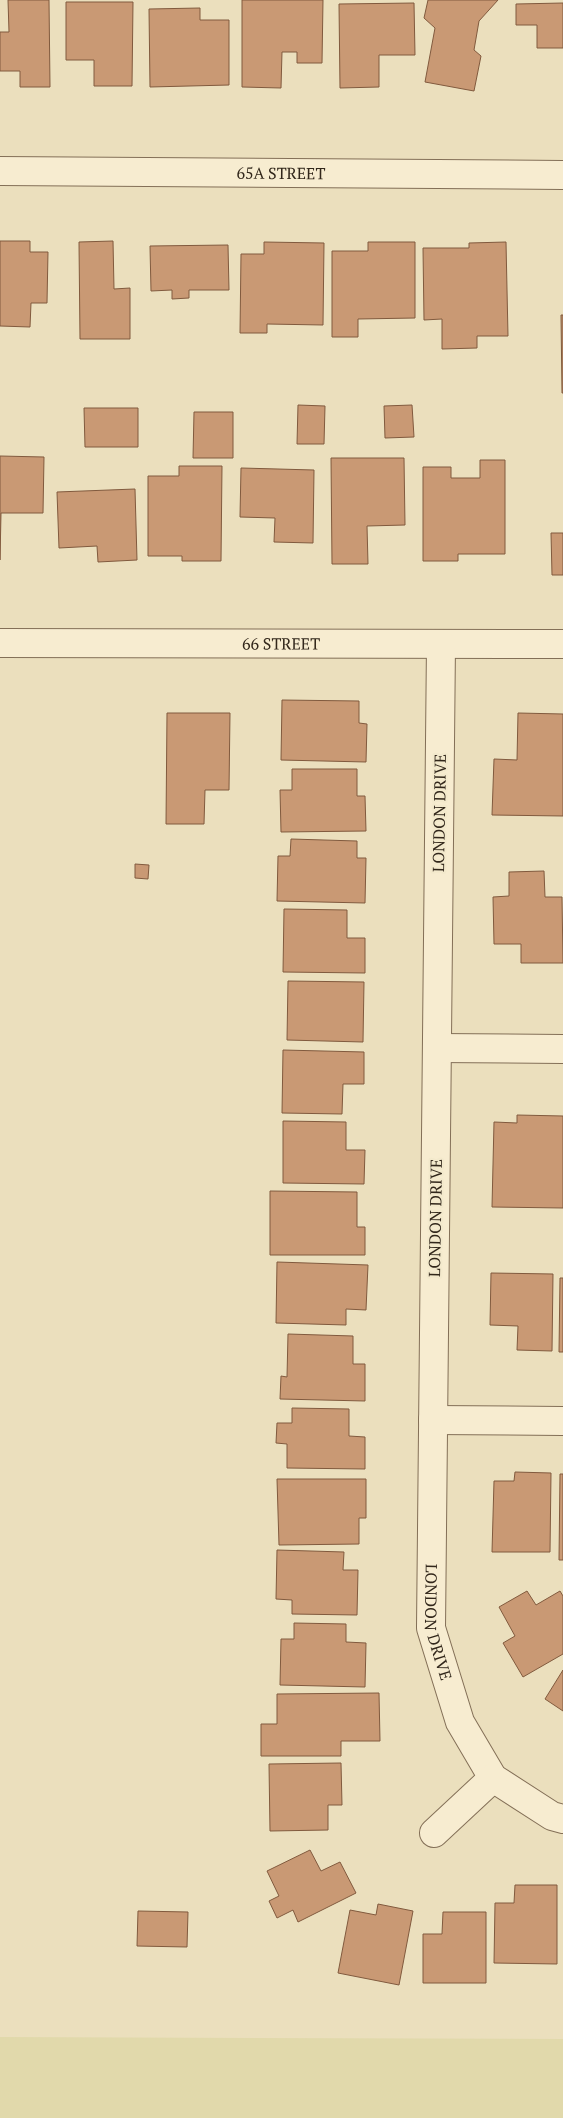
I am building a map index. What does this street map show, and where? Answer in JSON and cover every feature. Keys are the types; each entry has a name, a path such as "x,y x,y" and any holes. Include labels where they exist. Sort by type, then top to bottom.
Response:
{"street":[{"name":"65A STREET","path":"0,171 563,175"},
{"name":"66 STREET","path":"0,643 563,644"},
{"name":"LONDON DRIVE","path":"441,644 430,1628 460,1722 493,1778 552,1816 563,1819"},
{"path":"437,1048 563,1048"},
{"path":"433,1420 563,1421"},
{"path":"434,1833 493,1778"}],"shaded area":[{"path":"0,2037 563,2039 563,2118 0,2118"}],"building":[{"path":"8,0 49,0 50,87 20,87 20,71 0,71 0,32 9,32"},
{"path":"242,0 323,0 322,63 297,63 297,52 282,52 281,88 242,87"},
{"path":"428,0 498,0 479,21 474,50 481,56 474,91 425,82 435,28 424,18"},
{"path":"66,2 133,2 132,86 94,86 94,60 66,60"},
{"path":"414,3 415,55 379,55 379,87 340,88 339,4"},
{"path":"563,3 563,48 537,48 537,25 516,25 516,4"},
{"path":"200,8 200,20 229,20 229,85 150,87 149,9"},
{"path":"0,241 30,241 30,252 48,252 47,303 31,303 30,327 0,326"},
{"path":"113,241 114,289 130,288 130,339 80,339 79,242"},
{"path":"264,242 324,243 323,325 267,324 267,333 240,333 241,254 264,254"},
{"path":"368,242 415,242 415,318 358,319 358,337 332,337 332,251 368,251"},
{"path":"506,242 508,336 477,336 477,348 442,349 442,319 424,320 423,248 469,248 469,243"},
{"path":"228,245 229,290 189,290 189,298 172,299 172,290 151,291 150,246"},
{"path":"561,315 563,315 563,393 562,393"},
{"path":"298,405 325,406 324,444 297,444"},
{"path":"412,405 414,437 385,438 384,406"},
{"path":"84,408 138,408 138,447 85,447"},
{"path":"194,412 233,412 233,458 193,458"},
{"path":"0,456 44,457 43,513 1,513 0,560"},
{"path":"331,458 404,458 405,525 367,526 368,564 332,564"},
{"path":"480,460 505,460 505,554 458,554 458,561 423,561 423,467 451,467 451,478 480,478"},
{"path":"179,466 222,466 221,561 182,561 182,556 148,556 148,476 179,476"},
{"path":"241,468 314,470 313,543 274,542 275,518 240,517"},
{"path":"135,489 137,560 98,562 97,546 59,548 57,492"},
{"path":"551,533 563,533 563,575 552,575"},
{"path":"282,700 359,701 359,723 367,724 366,762 281,760"},
{"path":"167,713 230,713 229,790 205,790 204,824 166,824"},
{"path":"518,713 563,714 563,816 492,815 494,759 517,760"},
{"path":"292,769 357,769 357,796 365,796 366,831 281,832 280,790 292,790"},
{"path":"291,839 357,841 357,858 366,858 365,903 277,901 278,856 290,856"},
{"path":"135,864 149,865 148,879 135,878"},
{"path":"544,871 545,897 562,897 563,963 521,963 521,944 494,944 493,897 509,896 509,872"},
{"path":"284,909 347,910 347,938 365,938 365,973 283,972"},
{"path":"288,981 364,982 363,1042 287,1040"},
{"path":"283,1050 364,1052 364,1084 343,1084 342,1114 282,1113"},
{"path":"517,1115 563,1116 563,1208 492,1207 494,1122 517,1123"},
{"path":"283,1121 346,1122 346,1150 365,1150 364,1184 283,1183"},
{"path":"270,1191 357,1192 357,1227 365,1227 365,1255 270,1255"},
{"path":"277,1262 368,1265 366,1310 346,1309 346,1325 276,1323"},
{"path":"491,1273 553,1274 552,1351 517,1350 518,1326 490,1325"},
{"path":"560,1278 563,1278 563,1352 559,1352"},
{"path":"288,1334 353,1336 353,1364 365,1364 365,1401 280,1399 281,1376 287,1377"},
{"path":"292,1408 349,1409 349,1436 365,1437 365,1469 287,1468 287,1444 276,1443 277,1423 292,1423"},
{"path":"515,1472 551,1473 550,1552 492,1552 494,1481 514,1481"},
{"path":"560,1474 563,1474 563,1560 559,1560"},
{"path":"277,1479 366,1479 366,1518 359,1518 359,1544 279,1545"},
{"path":"277,1550 344,1552 343,1570 358,1570 357,1615 292,1614 292,1600 276,1599"},
{"path":"527,1591 536,1605 560,1591 563,1596 563,1654 523,1677 503,1643 515,1636 499,1607"},
{"path":"294,1623 346,1624 346,1642 366,1643 365,1687 280,1685 281,1639 294,1639"},
{"path":"563,1670 563,1711 545,1699"},
{"path":"379,1693 380,1741 341,1741 341,1756 261,1756 261,1724 277,1724 277,1694"},
{"path":"341,1763 342,1805 328,1805 328,1830 270,1831 269,1764"},
{"path":"310,1850 321,1871 340,1862 356,1893 298,1922 293,1910 277,1918 269,1901 279,1896 267,1871"},
{"path":"515,1885 557,1885 557,1964 494,1963 495,1903 514,1903"},
{"path":"378,1904 413,1911 399,1985 338,1973 350,1910 376,1915"},
{"path":"138,1911 188,1912 187,1947 137,1946"},
{"path":"443,1912 486,1912 486,1983 423,1983 423,1934 442,1934"}]}
